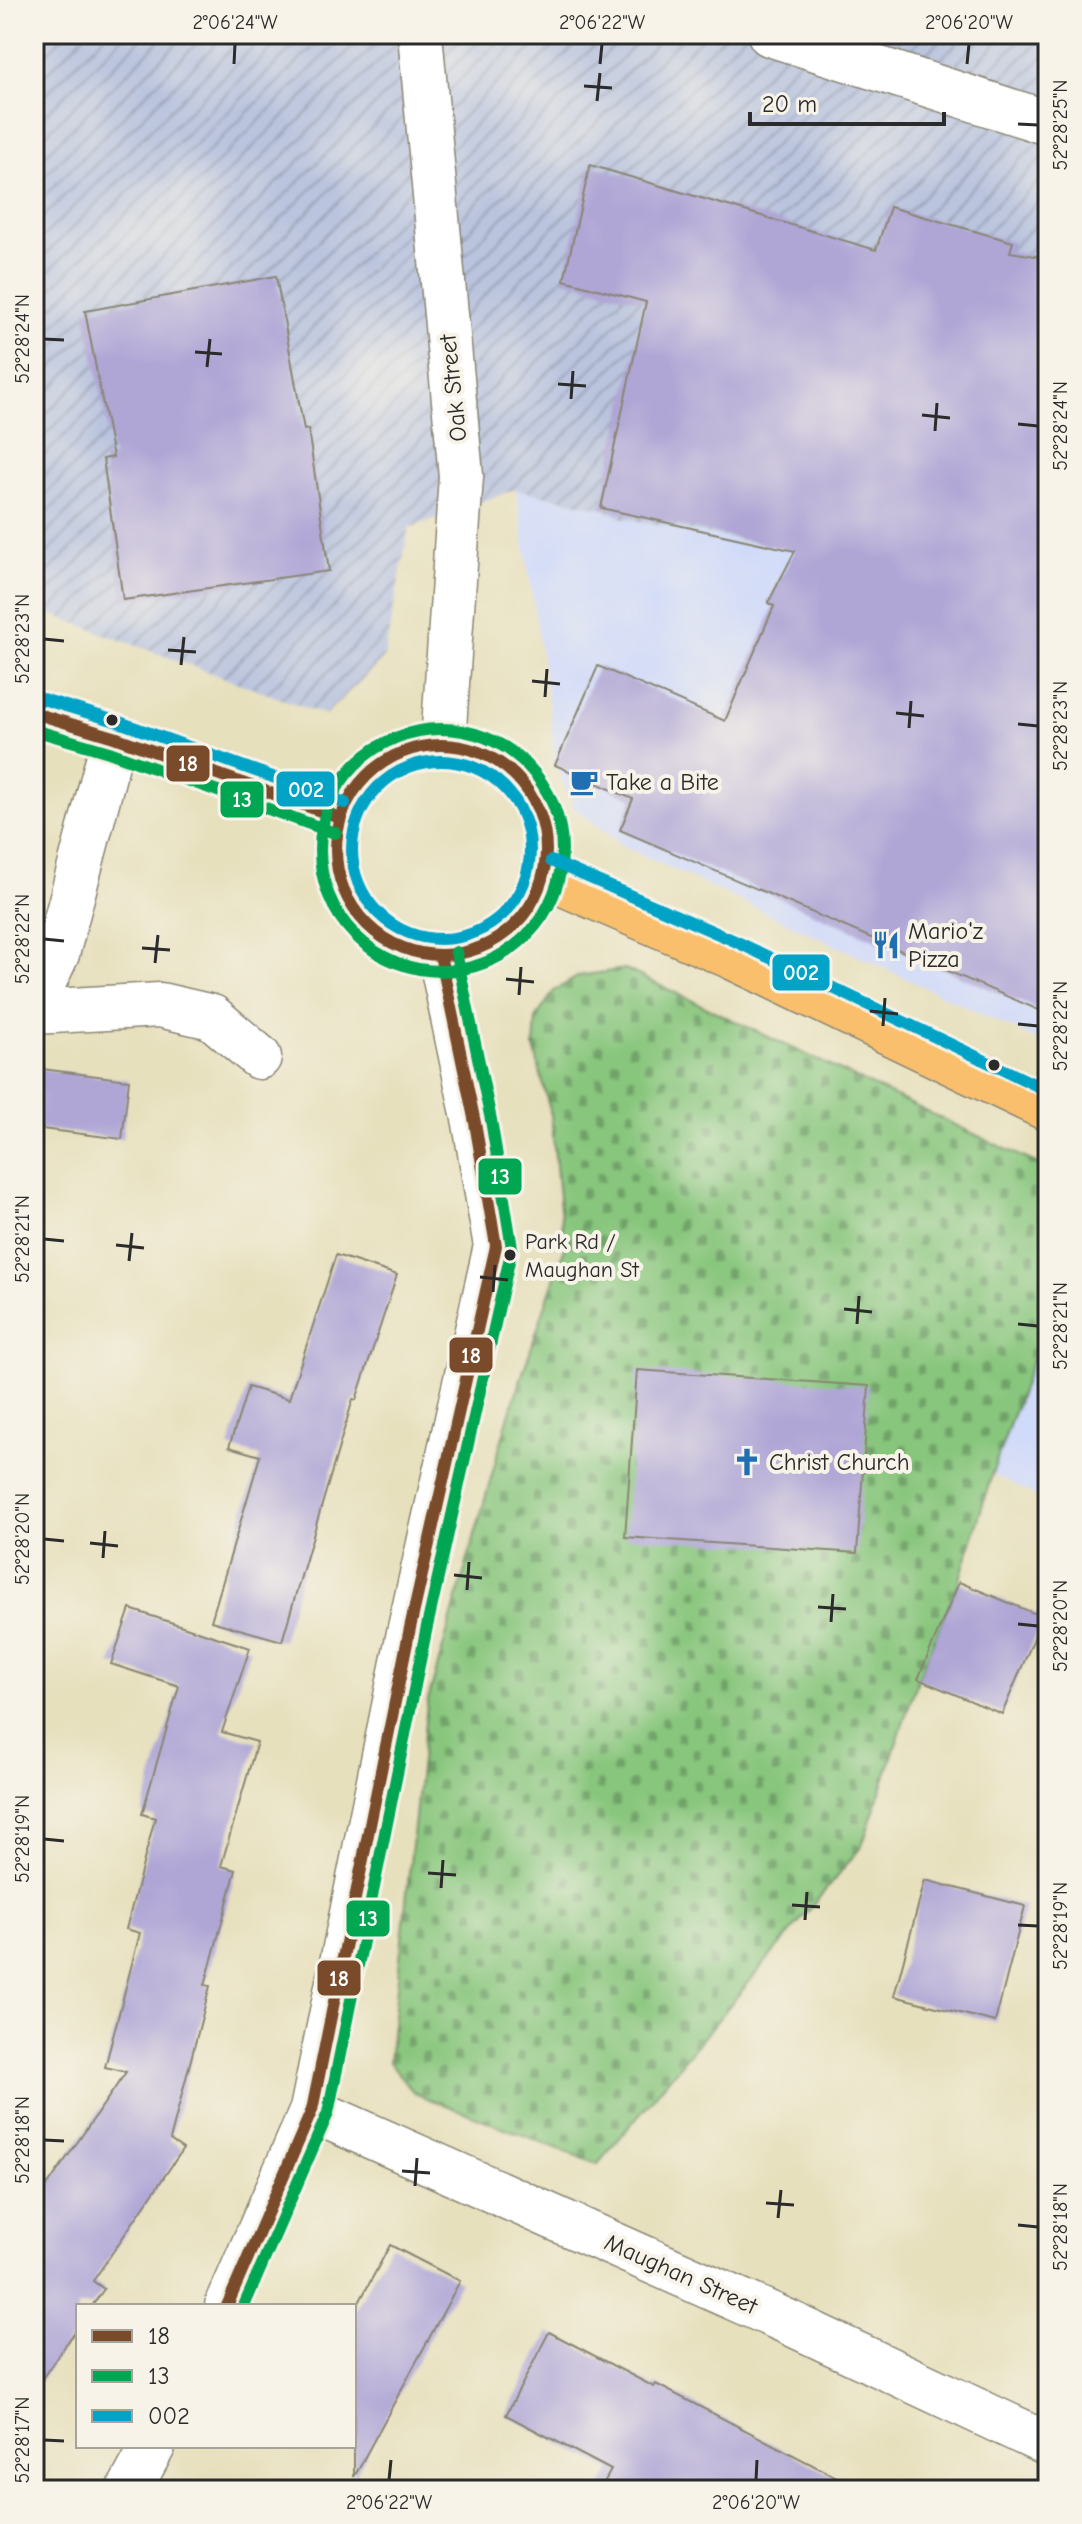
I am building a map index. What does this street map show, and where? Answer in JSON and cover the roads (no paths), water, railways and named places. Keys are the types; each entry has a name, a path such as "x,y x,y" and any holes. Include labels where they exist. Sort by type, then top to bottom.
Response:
{"main road":[{"path":"34,713 114,737 340,818"},
{"path":"443,743 476,750 505,765 528,790 542,819 547,852 545,876 529,908 512,928 491,943 466,952 440,955 407,950 378,934 355,912 340,882 335,850 340,818 356,788 379,764 410,748 443,743"},
{"path":"545,876 730,956 1048,1109"}],"street":[{"name":"Oak Street","path":"420,34 461,476 443,743"},
{"path":"770,34 1048,123"},
{"path":"34,1003 57,954 114,737"},
{"path":"228,2304 312,2110 410,1628 496,1246 475,1123 440,955"},
{"path":"34,1012 160,1005 212,1017 259,1057"},
{"name":"Maughan Street","path":"312,2110 788,2322 1048,2444"},
{"path":"129,2490 152,2448"}],"place":[{"name":"Take a Bite","path":"584,782"},
{"name":"Mario'z Pizza","path":"886,945"},
{"name":"Park Rd / Maughan St","path":"510,1255"},
{"name":"Christ Church","path":"747,1462"}]}
